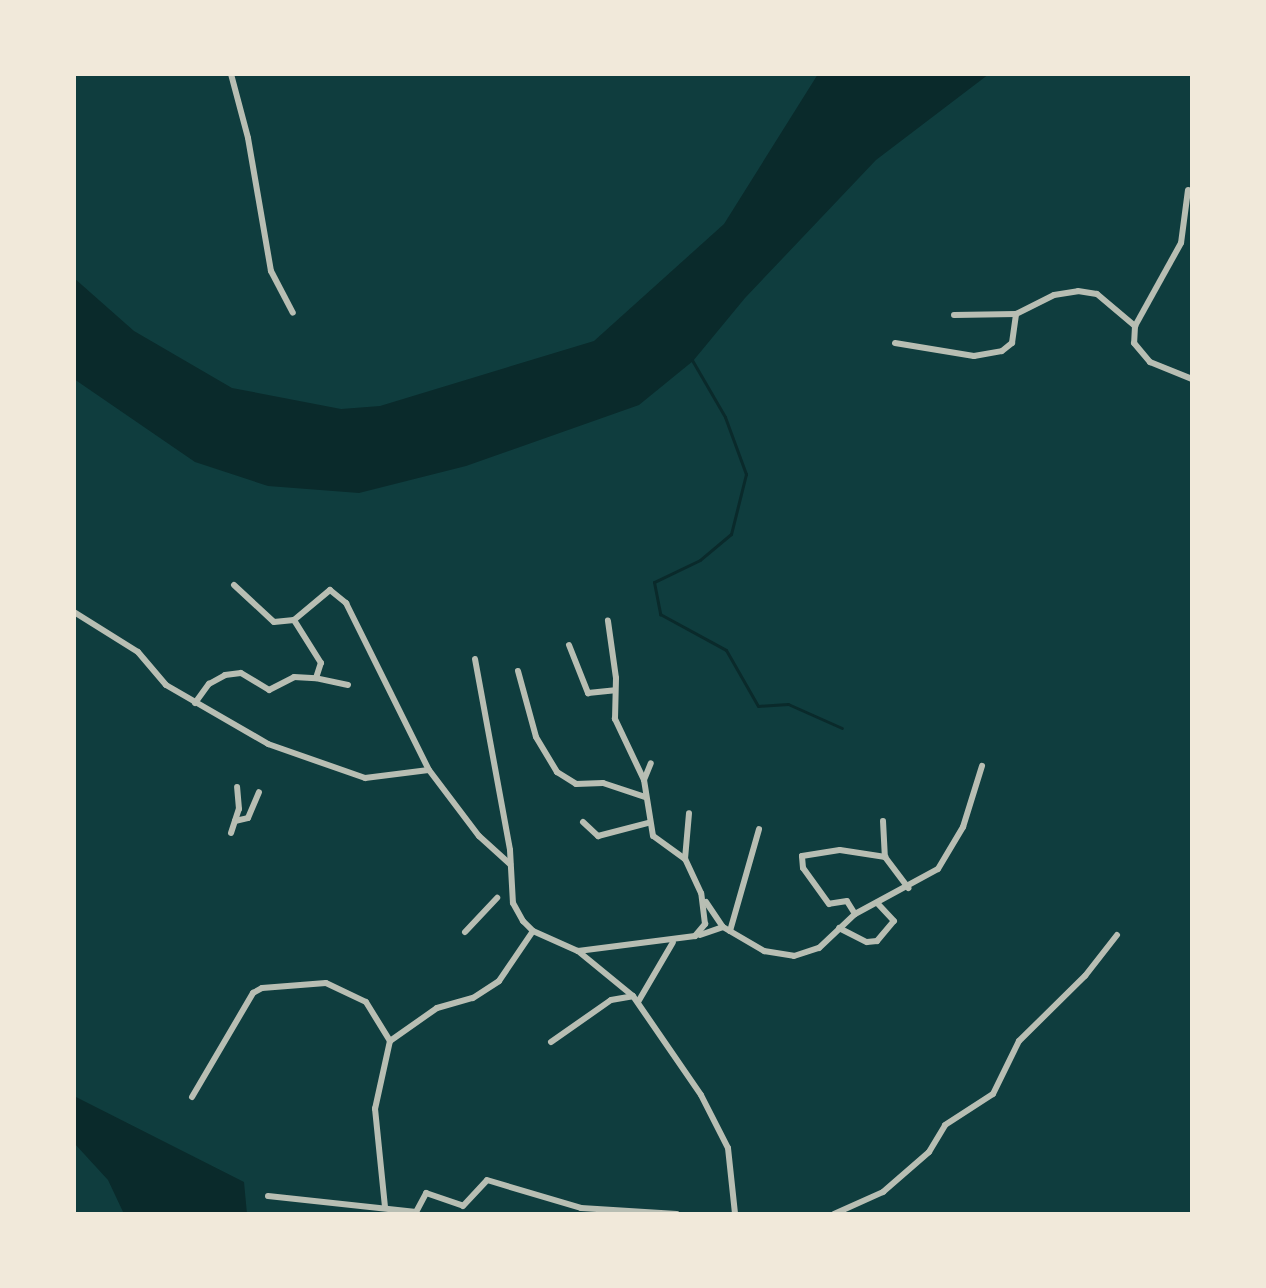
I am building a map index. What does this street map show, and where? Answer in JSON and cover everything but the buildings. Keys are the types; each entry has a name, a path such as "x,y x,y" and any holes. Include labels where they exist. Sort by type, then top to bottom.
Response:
{"street":[{"path":"231,74 248,138 271,271 293,313"},
{"path":"1188,190 1181,243 1135,326 1134,343 1150,362 1192,379"},
{"path":"954,315 1016,314 1054,295 1078,291 1097,294 1135,326"},
{"path":"895,343 974,356 1002,351 1012,343 1016,314"},
{"path":"234,585 274,622 294,620 323,592 339,592 429,770 479,836 510,864"},
{"path":"74,612 138,652 166,685 268,744 349,774 387,777 429,770"},
{"path":"294,620 321,663 316,678"},
{"path":"608,621 615,719 622,742 644,780"},
{"path":"569,645 588,693 615,690"},
{"path":"475,659 510,864 513,903 533,931 578,951 635,999 724,1136 735,1214"},
{"path":"518,671 536,737 557,772 576,784 603,783 645,797"},
{"path":"195,703 209,684 225,675 241,673 269,690 294,677 348,685"},
{"path":"651,763 644,780 648,823 657,842 685,859"},
{"path":"689,813 685,859 701,893 727,929 764,951 794,956 819,948 855,914 908,888 948,857 982,766"},
{"path":"231,833 235,821 237,787"},
{"path":"235,821 248,818 259,792"},
{"path":"883,821 885,857 908,888"},
{"path":"583,822 598,836 648,823"},
{"path":"727,929 759,829"},
{"path":"855,914 847,901 829,904 803,868 802,856 840,850 885,857"},
{"path":"695,936 705,924 701,893"},
{"path":"465,932 497,898"},
{"path":"839,928 867,942 877,941 894,921 877,903"},
{"path":"578,951 616,943 673,942 727,929"},
{"path":"385,1207 375,1109 390,1041 437,1008 473,998 499,981 533,931"},
{"path":"834,1214 883,1192 929,1152 945,1125 993,1094 1019,1041 1085,976 1117,935"},
{"path":"635,999 673,942"},
{"path":"192,1097 253,993 262,988 326,983 366,1002 390,1041"},
{"path":"551,1042 611,1000 635,999"},
{"path":"268,1196 371,1211 385,1207 416,1213 430,1191 463,1206 487,1180 581,1208 677,1214"},
{"path":"338,1214 340,1206"}],"water":[{"path":"818,74 989,74 876,160 745,298 693,361 639,405 466,466 359,493 268,486 195,462 74,379 74,278 134,331 232,388 341,409 380,406 594,341 724,224"},
{"path":"74,1096 244,1182 247,1214 124,1214 108,1180 74,1143"}],"waterway":[{"path":"692,360 725,417 746,474 731,534 700,560 654,582 660,614 726,650 758,706 788,704 842,728"}]}
